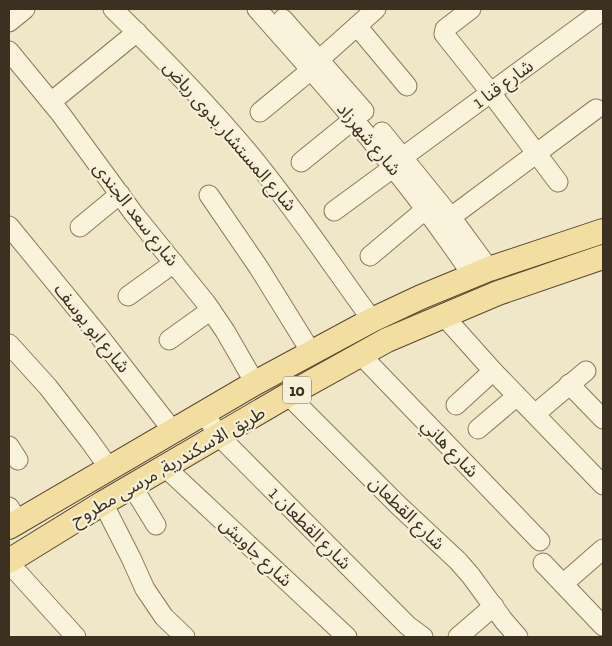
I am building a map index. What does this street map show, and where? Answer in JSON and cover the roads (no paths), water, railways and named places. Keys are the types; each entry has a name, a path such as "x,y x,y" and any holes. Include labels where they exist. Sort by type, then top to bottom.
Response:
{"main road":[{"name":"طريق الاسكندرية, مرسى مطروح","path":"12,518 109,468 255,383 372,320 480,272 603,231"},
{"name":"طريق الاسكندرية, مرسى مطروح","path":"9,562 103,503 360,354 394,337 498,293 554,272 603,257"}],"street":[{"path":"9,22 25,9"},
{"name":"شارع المستشار بدوى رياض","path":"113,9 179,74 248,152 286,199 372,320"},
{"name":"شارع شهرزاد","path":"258,9 316,65 398,162 426,209 445,234 480,272"},
{"name":"شارع شهرزاد","path":"274,9 354,119 451,217 480,272"},
{"path":"260,112 316,65 376,9"},
{"path":"471,9 444,32 558,182"},
{"name":"شارع قنا 1","path":"334,211 596,17"},
{"path":"357,26 407,86"},
{"path":"50,102 137,32"},
{"name":"شارع سعد الجندى","path":"9,51 211,310 226,331 255,383"},
{"path":"451,217 596,109"},
{"path":"301,162 354,119"},
{"path":"80,227 120,194"},
{"path":"209,195 259,268 311,352"},
{"path":"370,256 426,209"},
{"name":"شارع ابو يوسف","path":"9,226 100,337 173,431"},
{"path":"128,296 174,263"},
{"path":"169,340 211,310"},
{"path":"443,316 493,371 603,485"},
{"path":"9,344 15,364 48,387 109,468"},
{"name":"شارع هاني","path":"360,354 540,541"},
{"path":"456,405 493,371"},
{"path":"535,414 586,371"},
{"path":"569,384 603,419"},
{"name":"شارع القطعان","path":"288,395 397,504 458,561 518,637"},
{"path":"478,429 517,396"},
{"name":"شارع القطعان 1","path":"204,412 218,436 408,626 423,637"},
{"name":"شارع جاويش","path":"165,467 347,637"},
{"path":"132,486 156,525"},
{"path":"103,503 145,589 164,617 185,637"},
{"path":"563,584 603,549"},
{"path":"9,562 75,637"},
{"path":"543,563 603,626"},
{"path":"458,637 494,606"}]}
